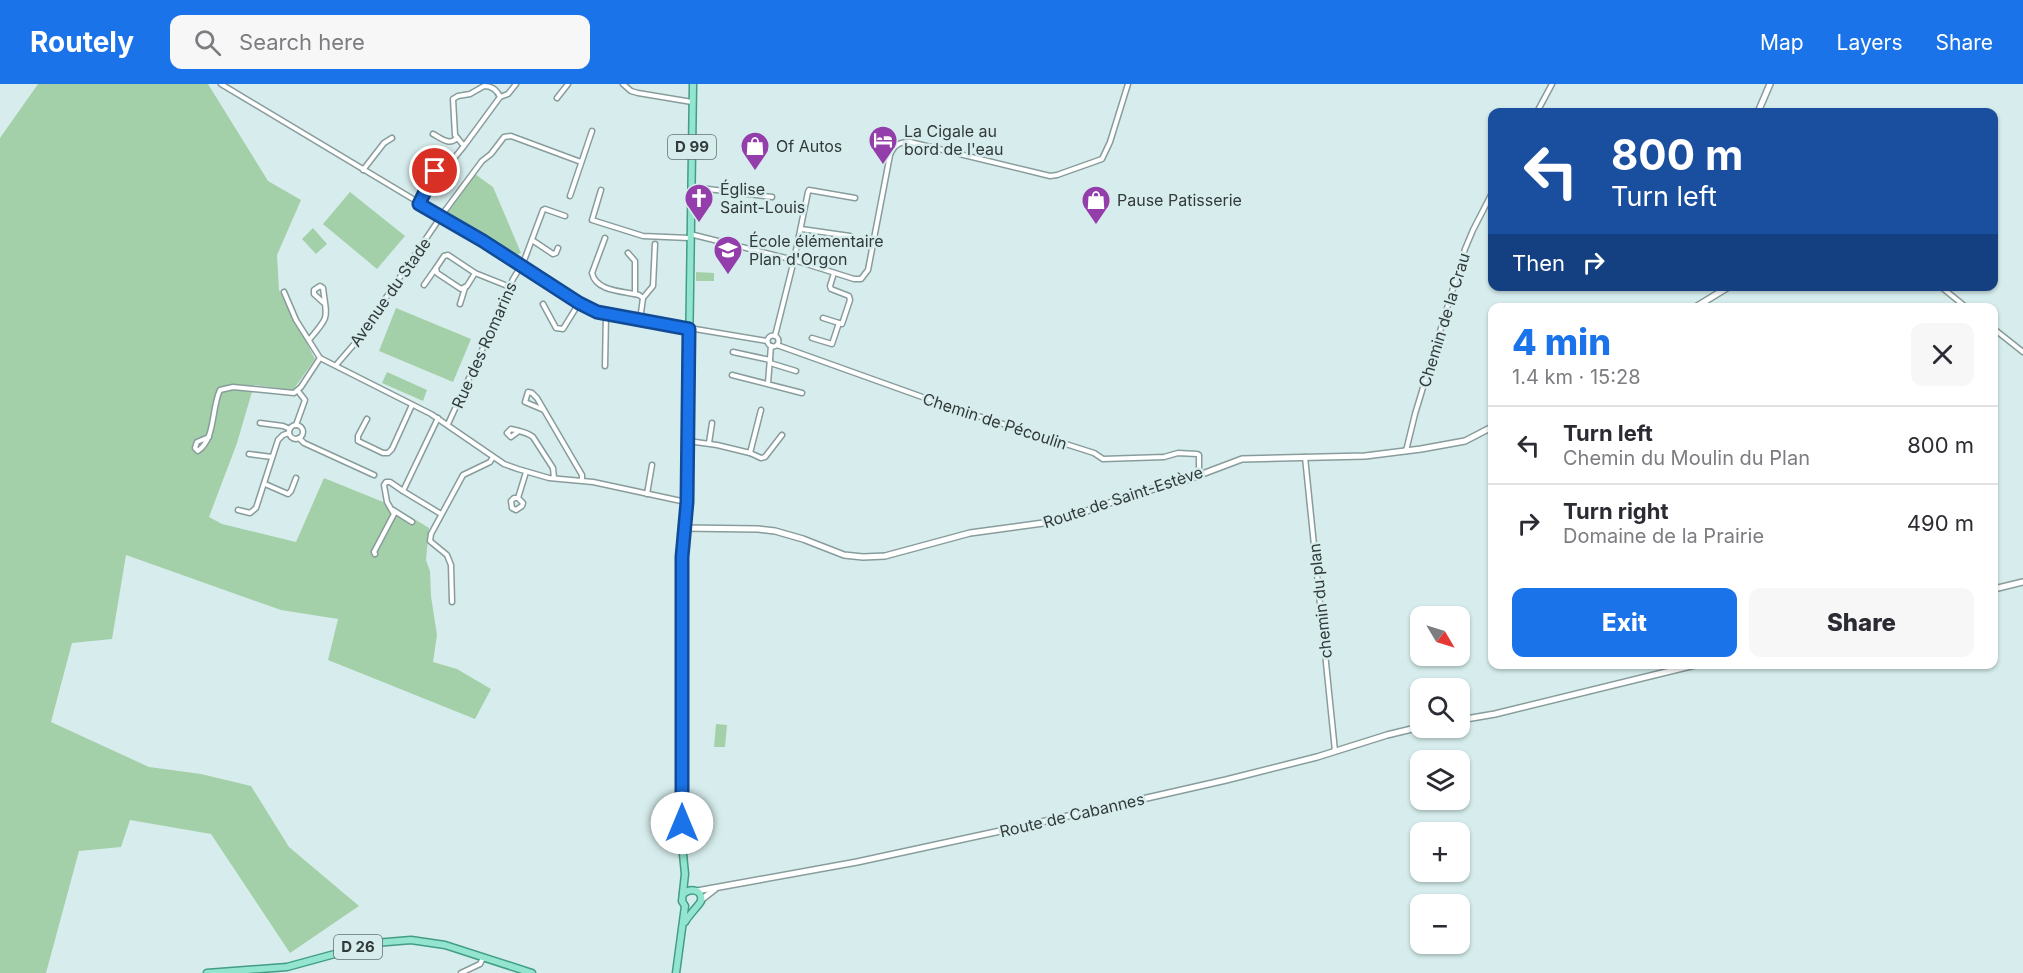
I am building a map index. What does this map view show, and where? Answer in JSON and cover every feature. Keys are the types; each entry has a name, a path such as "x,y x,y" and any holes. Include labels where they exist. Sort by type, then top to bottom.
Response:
{"main road":[{"name":"D 99","path":"683,894 685,874 682,844 681,662 684,528 687,502 689,329 686,318 687,246 691,187 693,84"},
{"path":"1760,108 1770,84"},
{"path":"1702,303 1722,291"},
{"name":"Route de Saint-Estève","path":"684,528 775,531 844,555 885,556 970,533 1058,520 1198,476 1242,459 1365,456 1454,444 1488,429"},
{"path":"1998,589 2023,582"},
{"path":"1470,718 1679,669"},
{"name":"Route de Cabannes","path":"695,890 857,862 1037,823 1226,780 1410,729"},
{"name":"D 99","path":"685,874 695,890"},
{"name":"Route de Cabannes","path":"701,900 719,887"},
{"path":"676,973 682,928 685,906 682,900 683,894 695,890 701,900 699,906 694,909 682,928"},
{"path":"685,906 694,909"},
{"name":"D 26","path":"207,973 287,968 362,946 393,940 436,943 532,973"}],"street":[{"path":"220,84 579,303 606,314 767,341 771,346 768,383"},
{"path":"419,204 436,170 451,162 500,98 507,95 516,84"},
{"path":"557,98 568,84"},
{"path":"623,84 631,91 638,93 692,102"},
{"path":"601,190 592,220 643,236 689,236 794,260 858,280 868,270 890,155 897,144 910,142 1050,176 1057,175 1102,159 1110,142 1128,84"},
{"path":"1539,108 1552,84"},
{"path":"464,146 457,138 453,104 455,98 487,86 497,90 500,98"},
{"path":"570,196 591,131"},
{"path":"433,134 449,142 457,138"},
{"name":"Avenue du Stade","path":"337,364 356,342 482,161 507,135 581,162"},
{"path":"363,170 384,143 392,138"},
{"path":"691,187 772,197"},
{"path":"777,345 778,340 775,336 809,190 855,198"},
{"name":"Chemin de la Crau","path":"1406,451 1465,249 1488,202"},
{"name":"Rue des Romarins","path":"448,424 521,266 543,210 565,216"},
{"path":"801,229 850,237"},
{"path":"604,238 592,278 601,286 644,298"},
{"path":"532,240 553,254 558,248"},
{"path":"640,320 644,298 653,286 655,244"},
{"path":"628,253 635,261 635,294"},
{"path":"424,285 444,256 448,255 475,273 510,288"},
{"path":"436,268 437,273 459,288 465,288"},
{"path":"460,304 465,288 475,273"},
{"path":"823,318 842,324 850,300 849,296 831,289 834,273"},
{"path":"1946,291 1961,303"},
{"path":"284,292 292,312 320,358 337,364 375,387 438,418 493,458 526,472 554,478 582,480 687,502"},
{"path":"543,304 559,330 562,329 579,303"},
{"path":"309,340 326,319 325,304"},
{"path":"605,366 606,314"},
{"path":"812,338 832,344 839,323"},
{"path":"1998,332 2023,352"},
{"path":"767,341 770,336 775,336"},
{"name":"Chemin de Pécoulin","path":"771,346 777,345 953,408 1094,453 1103,459 1164,457 1178,453 1197,454 1199,455 1198,476"},
{"path":"733,352 770,361 796,371"},
{"path":"209,437 220,390 233,387 294,393 298,391 320,358"},
{"path":"732,375 802,393"},
{"path":"238,510 250,513 255,510 281,436 296,425 305,400 298,391"},
{"path":"544,410 525,402 526,394 532,393 544,410 582,476 582,480"},
{"path":"367,419 357,436 358,441 382,453 388,453 412,405"},
{"path":"750,453 761,410"},
{"path":"403,491 438,418"},
{"path":"260,423 283,426 290,431 293,438 299,438 304,443 374,475"},
{"path":"709,443 712,423"},
{"path":"296,425 301,427 302,431 299,438"},
{"path":"519,431 533,437 552,468 554,478"},
{"path":"688,441 709,443 761,458 765,457 782,435"},
{"path":"249,454 272,457"},
{"name":"chemin du plan","path":"1305,456 1335,749"},
{"path":"452,602 451,564 447,555 430,541 431,534 463,475 490,462 493,458"},
{"path":"647,494 652,465"},
{"path":"518,498 526,472"},
{"path":"265,484 288,494 296,478"},
{"path":"375,554 394,514 385,497 385,484 390,482 404,494 441,513"},
{"path":"392,510 412,522"},
{"path":"461,973 480,964 484,957"}],"green space":[{"path":"38,84 208,84 268,181 301,200 277,255 279,290 315,359 293,390 254,385 237,443 209,517 222,524 296,542 324,478 393,506 429,528 426,560 430,571 437,635 433,662 457,669 491,689 475,719 328,660 338,619 281,610 126,555 112,639 72,643 51,722 149,767 201,774 251,786 289,847 359,906 290,953 211,834 130,820 121,847 79,851 46,973 0,973 0,138"},
{"path":"475,174 493,187 521,253 514,256 447,212"},
{"path":"350,192 405,236 377,269 323,224"},
{"path":"313,228 327,244 316,254 302,239"},
{"path":"696,272 714,273 714,281 696,281"},
{"path":"396,308 471,339 453,382 379,351"},
{"path":"387,372 427,390 423,401 382,383"},
{"path":"716,724 727,725 725,747 714,747"}],"place":[{"name":"La Cigale au bord de l'eau","path":"883,166"},
{"name":"Of Autos","path":"755,172"},
{"name":"Église Saint-Louis","path":"699,224"},
{"name":"Pause Patisserie","path":"1096,226"},
{"name":"École élémentaire Plan d'Orgon","path":"728,276"}],"route":[{"path":"435,171 419,204 597,312 689,329 687,502 682,557 682,823"}]}
